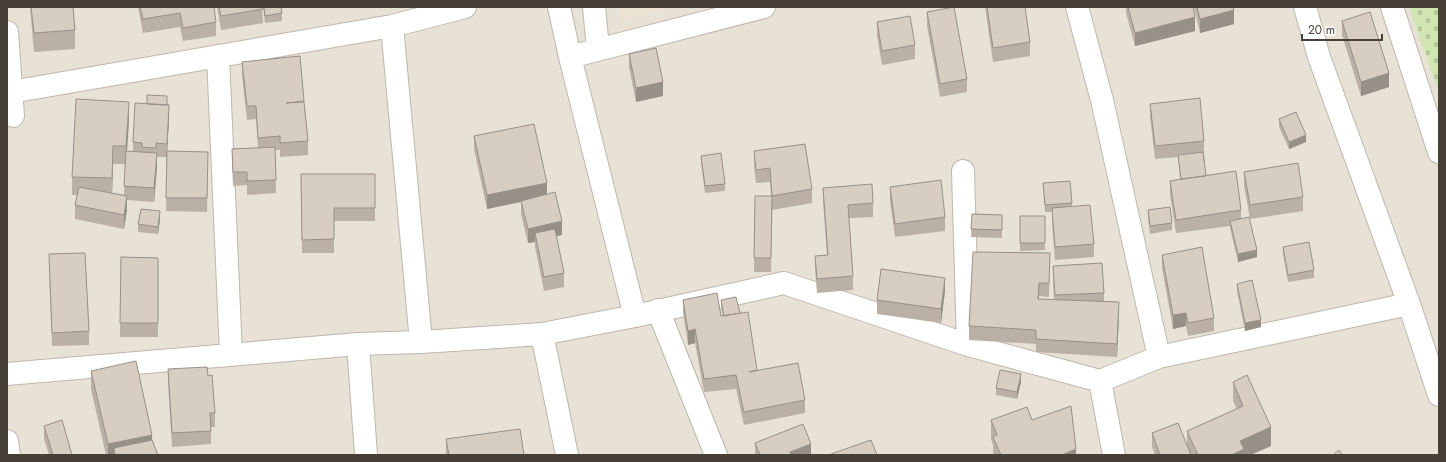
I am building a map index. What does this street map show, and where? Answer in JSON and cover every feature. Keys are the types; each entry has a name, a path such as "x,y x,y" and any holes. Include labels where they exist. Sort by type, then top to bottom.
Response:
{"street":[{"path":"11,92 392,26 465,7"},
{"path":"559,7 570,57 635,316"},
{"path":"594,7 598,49"},
{"path":"570,57 764,7"},
{"path":"1077,7 1102,100 1159,357"},
{"path":"1305,7 1319,57 1409,304 1439,394"},
{"path":"1392,7 1439,152"},
{"path":"392,26 421,342"},
{"path":"7,32 11,92 10,120"},
{"path":"218,56 231,355"},
{"path":"10,120 33,88"},
{"path":"963,171 968,345"},
{"path":"7,374 358,344 421,342 542,334 635,316 784,283 968,345 1100,381 1159,357 1409,304"},
{"path":"658,310 716,455"},
{"path":"542,334 567,455"},
{"path":"358,344 366,455"},
{"path":"1100,381 1114,455"},
{"path":"7,440 9,455"}],"shaded area":[{"path":"7,7 1439,7 1439,455 7,455"},
{"path":"620,7 677,7 622,21"}],"green space":[{"path":"1409,7 1439,7 1439,93"}],"building":[{"path":"31,7 73,7 75,30 34,33"},
{"path":"140,7 214,7 216,22 183,28 180,13 143,19"},
{"path":"219,7 262,7 263,9 221,16"},
{"path":"264,7 281,7 282,13 265,16"},
{"path":"954,7 967,79 940,84 927,12"},
{"path":"987,7 1025,7 1030,42 993,48"},
{"path":"1128,7 1193,7 1195,17 1135,33"},
{"path":"1197,7 1233,7 1234,10 1200,19"},
{"path":"1370,12 1389,73 1361,82 1342,21"},
{"path":"910,16 915,45 882,51 877,22"},
{"path":"656,48 663,82 636,88 629,54"},
{"path":"300,56 304,101 286,103 304,102 308,141 280,143 280,136 258,138 256,106 247,106 242,62"},
{"path":"147,95 167,96 167,105 147,104"},
{"path":"1200,98 1204,141 1155,146 1150,104"},
{"path":"76,99 129,102 126,146 113,146 112,178 72,177"},
{"path":"135,103 169,105 167,144 156,143 156,148 142,147 142,143 133,142"},
{"path":"1296,112 1306,135 1289,142 1279,119"},
{"path":"534,124 547,183 487,195 474,136"},
{"path":"805,144 812,189 772,196 770,168 756,170 754,151"},
{"path":"275,147 276,180 247,181 247,172 233,172 232,149"},
{"path":"126,151 157,153 154,188 124,186"},
{"path":"167,151 208,152 207,198 166,198"},
{"path":"1203,152 1206,176 1181,179 1178,155"},
{"path":"721,153 725,184 705,186 701,156"},
{"path":"1298,163 1303,197 1250,205 1244,172"},
{"path":"1236,171 1241,210 1176,220 1170,181"},
{"path":"301,174 375,174 375,208 334,208 334,239 302,240"},
{"path":"941,180 945,217 895,224 890,187"},
{"path":"1070,181 1072,203 1045,205 1043,183"},
{"path":"872,184 873,203 848,205 853,276 817,279 815,256 828,255 823,188"},
{"path":"79,187 127,196 124,215 75,205"},
{"path":"555,192 562,221 528,229 521,201"},
{"path":"755,196 772,196 771,258 754,258"},
{"path":"1090,205 1094,244 1055,247 1052,208"},
{"path":"1170,207 1172,223 1150,226 1148,210"},
{"path":"141,209 160,211 158,227 138,224"},
{"path":"972,214 1002,215 1002,230 971,229"},
{"path":"1020,216 1045,216 1045,243 1020,243"},
{"path":"1249,217 1257,250 1238,254 1230,221"},
{"path":"555,229 564,273 544,277 535,233"},
{"path":"1309,242 1314,270 1288,275 1283,247"},
{"path":"1202,247 1214,318 1188,323 1186,313 1173,315 1162,255"},
{"path":"973,252 1050,253 1049,283 1039,283 1038,299 1119,302 1117,344 1036,339 1036,330 969,326"},
{"path":"85,253 89,331 52,333 49,254"},
{"path":"121,257 158,258 158,323 120,323"},
{"path":"1102,263 1104,293 1055,295 1053,266"},
{"path":"881,269 945,278 941,309 877,300"},
{"path":"1252,280 1261,320 1245,323 1237,284"},
{"path":"717,293 721,316 748,312 757,370 749,372 798,363 805,400 744,412 736,375 704,379 695,329 688,331 683,300"},
{"path":"736,297 740,313 724,316 721,300"},
{"path":"136,361 152,435 108,444 91,371"},
{"path":"207,367 208,376 212,375 215,413 210,413 211,431 172,433 168,369"},
{"path":"1000,370 1021,374 1017,392 996,388"},
{"path":"1247,375 1271,427 1240,441 1244,449 1232,455 1198,455 1187,431 1243,406 1233,382"},
{"path":"1071,406 1076,449 1064,455 1001,455 993,437 997,435 991,420 1027,407 1032,420"},
{"path":"62,420 72,455 53,455 44,426"},
{"path":"1178,423 1191,455 1160,455 1152,433"},
{"path":"803,424 811,444 790,452 791,455 760,455 755,443"},
{"path":"520,429 524,455 449,455 446,439"},
{"path":"152,440 158,455 115,455 114,448"},
{"path":"871,440 877,455 831,455 831,454"},
{"path":"1339,450 1342,455 1333,455"}]}
